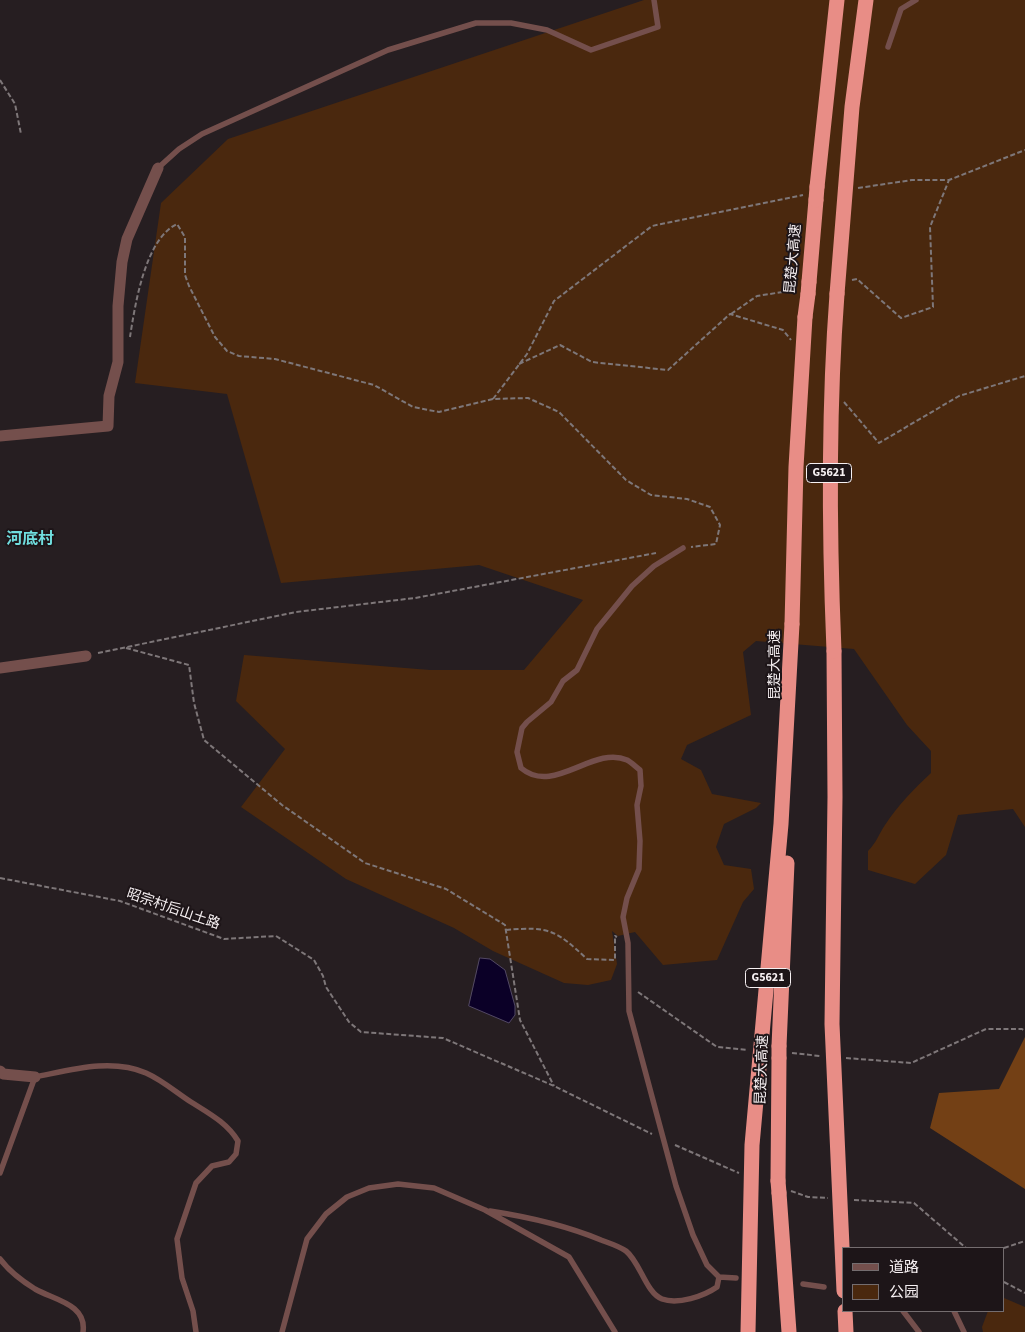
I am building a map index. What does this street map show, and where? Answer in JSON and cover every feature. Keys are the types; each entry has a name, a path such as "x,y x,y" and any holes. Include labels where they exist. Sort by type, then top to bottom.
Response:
{"highway":[{"name":"昆楚大高速","path":"789,1332 780,1188 781,1053 792,742 792,624 796,467 806,288 837,0"},
{"name":"G5621","path":"842,1247 832,1024 835,797 834,651 828,481 831,378 837,294 852,107 866,0"},
{"name":"G5621","path":"748,1332 752,1145 781,824 792,624"},
{"path":"845,1312 846,1332"}],"street":[{"path":"0,436 108,426 109,396 118,362 118,306 122,262 128,239 158,168"},
{"path":"0,668 86,656"},
{"path":"0,1072 3,1074 35,1077"}],"lane":[{"path":"158,168 179,149 202,134 388,50 476,23 510,23 547,30 590,50 658,27 654,0"},
{"path":"888,47 901,9 916,0"},
{"path":"683,548 654,566 632,586 598,630 577,670 563,681 551,702 526,722 522,728 517,752 521,768 535,776 554,776 593,761 610,759 626,760 640,770 641,786 637,805 640,869 627,898 623,917 628,943 629,1011 676,1186 700,1252 707,1266 719,1278 736,1278"},
{"path":"0,1173 35,1077 82,1068 111,1065 129,1067 147,1073 229,1127 238,1141 236,1154 229,1162 212,1166 196,1183 177,1239 182,1278 193,1311 196,1332"},
{"path":"282,1332 307,1239 326,1214 346,1197 369,1188 398,1184 434,1188 485,1210 568,1257 615,1332"},
{"path":"485,1210 532,1218 567,1227 625,1250 636,1262 656,1296 664,1300 680,1300 709,1293 717,1287 719,1278"},
{"path":"0,1259 8,1269 36,1290 58,1298 75,1309 84,1324 83,1332"},
{"path":"803,1284 824,1287"},
{"path":"904,1312 919,1332"},
{"path":"954,1312 964,1332"}],"path":[{"path":"0,80 15,104 21,134"},
{"path":"852,188 912,180 950,180 1025,150"},
{"path":"845,281 857,279 901,318 933,307 930,228 950,180"},
{"path":"493,399 519,364 554,301 652,226 776,199 815,194"},
{"path":"86,656 296,612 415,598 683,548 716,544 720,525 710,507 687,499 650,495 626,480 559,412 528,398 493,399 439,412 413,407 374,385 274,358 239,356 227,351 215,337 189,286 185,275 185,237 177,224 168,228 152,254 137,297 129,345"},
{"path":"519,364 560,345 592,362 668,370 730,314 757,296 806,288"},
{"path":"730,314 783,330 796,345"},
{"path":"840,398 879,443 959,396 1025,376"},
{"path":"125,647 189,665 194,704 204,740 282,805 365,863 446,889 505,925 520,1020 554,1086"},
{"name":"昭宗村后山土路","path":"0,878 120,902 224,939 276,936 314,960 323,976 326,987 344,1015 361,1032 443,1038 554,1086 719,1166 744,1175"},
{"path":"506,930 534,927 562,936 587,959 615,960 615,936 628,943"},
{"path":"628,985 717,1048 752,1050"},
{"path":"841,1057 911,1063 986,1029 1022,1029 1025,1031"},
{"path":"781,1053 826,1056"},
{"path":"780,1188 808,1197 831,1198"},
{"path":"846,1199 914,1203 965,1247"},
{"path":"1005,1248 1025,1241"},
{"path":"1005,1283 1025,1293"}],"green space":[{"path":"644,0 1025,0 1025,827 1013,809 958,815 946,855 915,884 868,870 868,851 895,811 931,773 931,751 907,725 854,649 756,641 743,652 751,715 687,745 681,759 701,770 712,794 761,803 756,808 724,824 716,847 724,865 751,869 754,889 743,902 717,960 663,965 635,932 618,936 612,931 617,964 611,980 588,985 564,983 493,951 454,928 346,879 241,807 285,749 236,701 244,655 430,670 524,670 583,600 479,565 281,583 227,394 135,383 161,203 228,139"},
{"path":"1005,1298 1025,1307 1025,1332 983,1332 982,1327 988,1312 1005,1312"}],"shaded area":[{"path":"480,958 490,959 505,970 515,1006 515,1015 509,1023 469,1006"},
{"path":"1025,1037 1025,1189 930,1128 939,1093 999,1089"}],"district":[{"name":"河底村","path":"30,540"}]}
